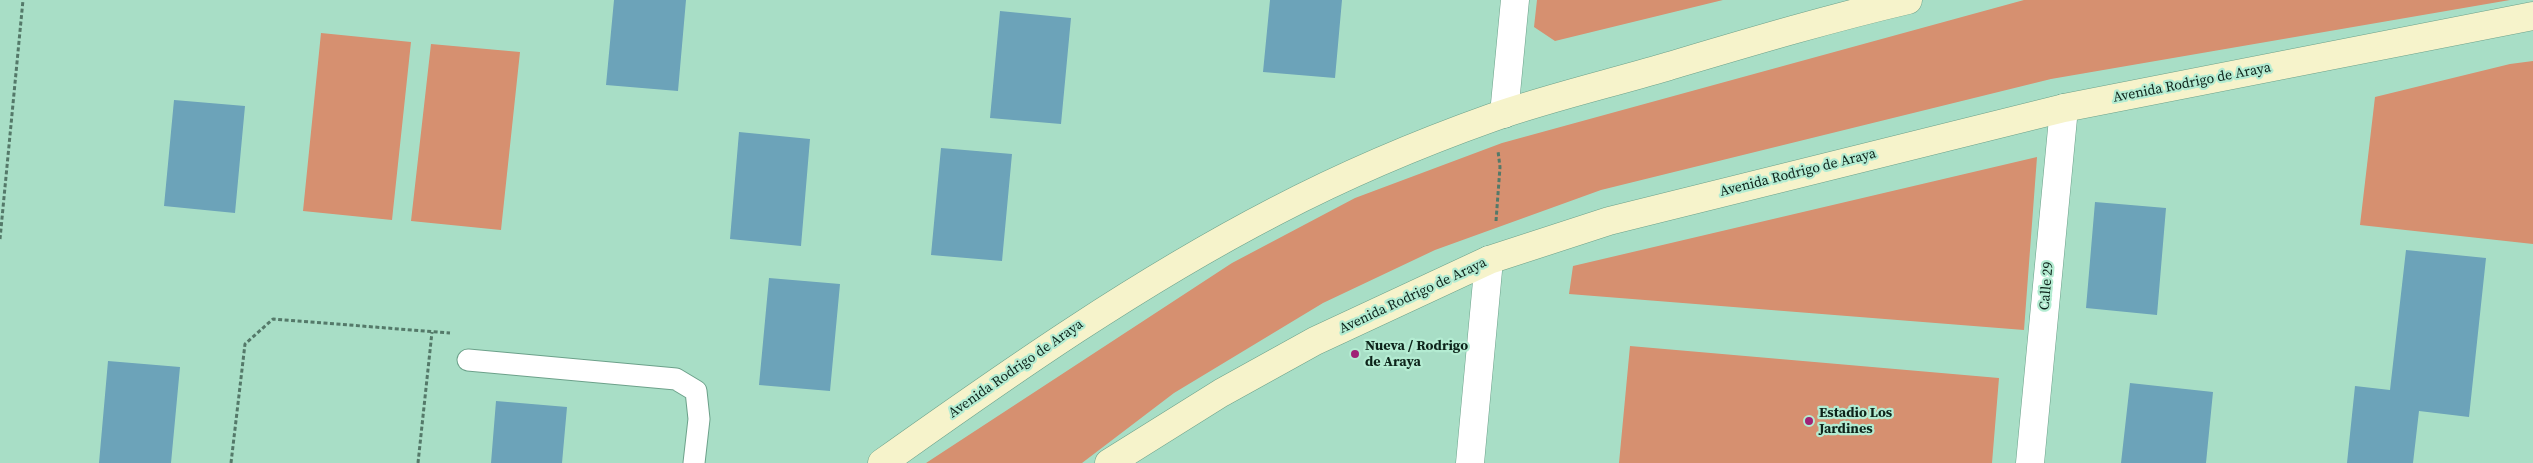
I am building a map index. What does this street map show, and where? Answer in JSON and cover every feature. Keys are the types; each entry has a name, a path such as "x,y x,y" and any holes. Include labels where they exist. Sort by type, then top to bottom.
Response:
{"main road":[{"name":"Avenida Rodrigo de Araya","path":"882,463 1022,363 1111,304 1204,249 1352,174 1498,116 1847,14 1908,0"},
{"name":"Avenida Rodrigo de Araya","path":"1109,463 1221,393 1316,341 1489,260 1609,221 2064,108 2533,16"}],"street":[{"path":"1498,116 1515,0"},
{"name":"Calle 29","path":"2030,463 2064,108"},
{"path":"1470,463 1489,260"}],"lane":[{"path":"468,360 676,379 696,391 699,419 694,463"}],"path":[{"path":"0,239 23,0"},
{"path":"1489,260 1495,226 1500,167 1498,116"},
{"path":"231,463 245,344 273,320 459,334"},
{"path":"418,463 432,332"}],"shaded area":[{"path":"1537,0 1723,0 1555,41 1534,27"},
{"path":"2024,0 2510,0 2051,79 1601,190 1435,250 1323,303 1174,393 1082,463 926,463 1232,263 1355,198 1502,143"},
{"path":"321,33 411,42 392,220 303,211"},
{"path":"431,44 520,52 501,230 411,221"},
{"path":"2533,61 2533,244 2360,225 2375,97 2510,64"},
{"path":"2037,157 2024,330 1569,294 1573,266"},
{"name":"Estadio Los Jardines","path":"1630,346 1999,378 1992,463 1619,463"}],"building":[{"path":"614,0 686,0 678,91 606,85"},
{"path":"1270,0 1342,0 1335,78 1263,72"},
{"path":"1000,11 1071,18 1061,124 990,118"},
{"path":"174,100 245,106 235,213 164,206"},
{"path":"739,132 810,139 801,246 730,239"},
{"path":"941,148 1012,154 1002,261 931,255"},
{"path":"2095,202 2166,208 2157,315 2086,308"},
{"path":"2406,250 2486,258 2469,417 2419,411 2413,463 2347,463 2355,386 2390,390"},
{"path":"769,278 840,284 830,391 759,385"},
{"path":"108,361 180,367 171,463 99,463"},
{"path":"2130,383 2213,392 2206,463 2121,463"},
{"path":"496,401 567,407 562,463 491,463"}],"place":[{"name":"Nueva / Rodrigo de Araya","path":"1355,354"},
{"name":"Estadio Los Jardines","path":"1809,421"}]}
